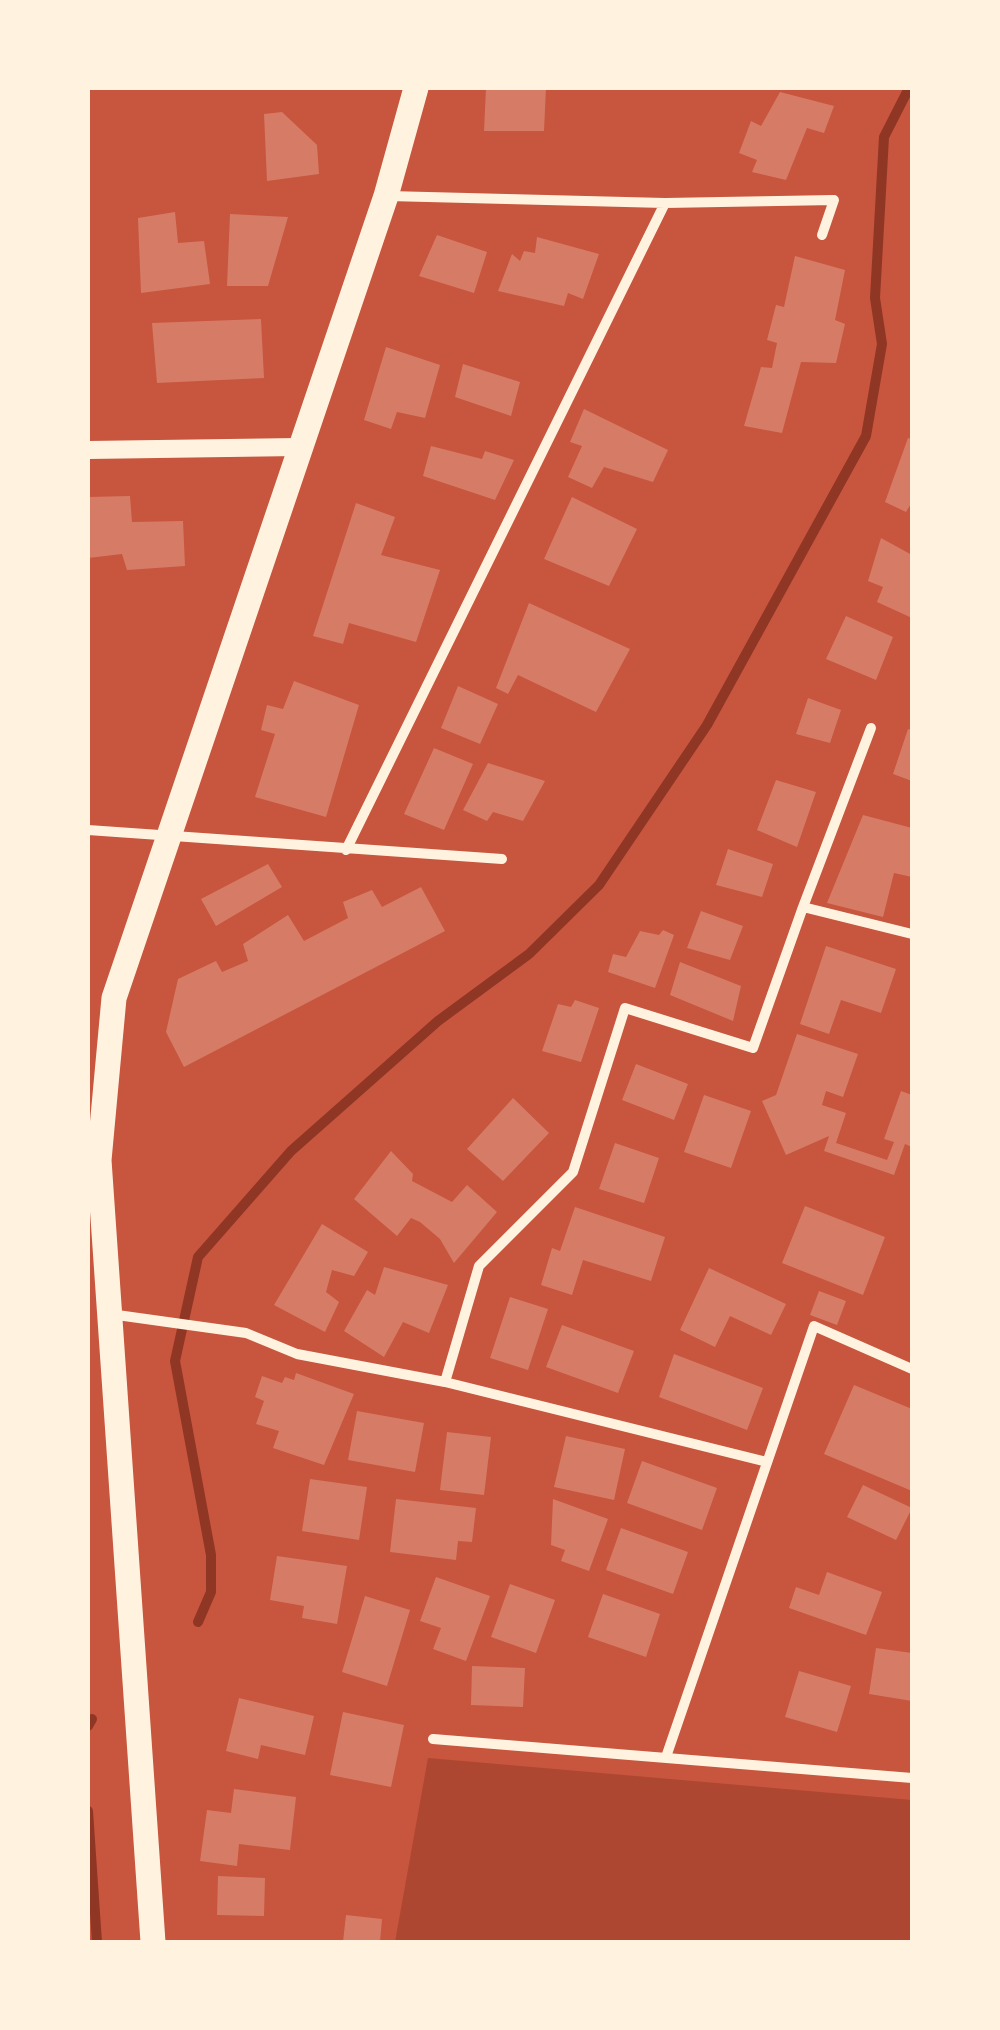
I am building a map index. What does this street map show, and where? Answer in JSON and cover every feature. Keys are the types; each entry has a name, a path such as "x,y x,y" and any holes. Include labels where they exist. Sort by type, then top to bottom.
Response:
{"main road":[{"path":"153,1942 99,1160 100,1109 114,998 386,196 416,88"}],"street":[{"path":"386,196 664,203 834,200 822,235"},
{"path":"346,850 664,203"},
{"path":"88,450 298,447"},
{"path":"445,1382 478,1266 573,1172 625,1008 754,1048 871,728"},
{"path":"88,830 502,859"},
{"path":"803,907 912,934"},
{"path":"110,1314 246,1333 297,1354 445,1382 766,1462"},
{"path":"666,1757 814,1326 912,1369"},
{"path":"433,1739 912,1778"}],"shaded area":[{"path":"428,1758 912,1800 912,1942 395,1942"}],"building":[{"path":"486,88 546,88 544,131 484,131"},
{"path":"780,92 834,106 824,133 807,128 786,180 752,172 757,160 739,153 751,121 761,126"},
{"path":"282,112 317,145 319,174 267,181 264,114"},
{"path":"175,212 178,243 204,241 210,284 141,293 138,218"},
{"path":"230,214 288,217 268,286 227,286"},
{"path":"437,235 487,252 474,293 419,276"},
{"path":"537,237 599,254 583,299 568,293 564,306 498,291 512,254 520,261 524,251 535,253"},
{"path":"795,256 845,270 835,320 845,324 836,363 801,362 782,433 744,426 761,367 772,368 777,343 767,340 776,305 784,307"},
{"path":"261,319 264,378 157,383 152,323"},
{"path":"386,347 440,365 425,418 397,412 391,429 364,420"},
{"path":"463,364 520,382 511,416 455,397"},
{"path":"584,409 668,450 653,482 604,467 592,488 568,477 582,446 570,442"},
{"path":"908,438 912,439 912,502 906,512 885,502"},
{"path":"431,446 482,459 485,451 514,460 495,500 423,476"},
{"path":"130,496 132,522 183,521 185,566 127,570 122,554 88,558 88,497"},
{"path":"572,497 637,529 609,586 544,559"},
{"path":"356,503 395,517 381,555 440,570 416,642 349,623 343,644 313,636"},
{"path":"881,538 912,555 912,618 877,602 883,587 868,581"},
{"path":"529,603 630,649 596,712 518,675 508,694 496,688"},
{"path":"846,616 893,637 876,680 826,659"},
{"path":"294,681 359,705 326,817 255,797 275,734 261,730 267,705 283,709"},
{"path":"458,686 498,704 480,744 441,728"},
{"path":"808,698 841,710 830,743 796,734"},
{"path":"908,729 912,730 912,781 893,774"},
{"path":"434,748 473,764 444,830 404,814"},
{"path":"488,763 545,781 523,821 493,812 487,821 463,810"},
{"path":"776,780 816,792 797,847 757,830"},
{"path":"863,815 912,828 912,877 894,873 883,917 827,903"},
{"path":"728,849 773,864 762,897 716,885"},
{"path":"268,864 282,887 216,926 201,899"},
{"path":"421,887 445,931 184,1067 166,1032 178,979 216,961 222,972 248,961 243,944 288,915 304,941 348,918 343,902 372,890 382,907"},
{"path":"701,911 743,926 730,960 687,948"},
{"path":"663,930 674,935 655,988 608,972 613,954 626,957 640,931 659,935"},
{"path":"826,946 896,969 881,1013 841,1000 829,1034 800,1024"},
{"path":"680,962 741,986 733,1021 670,995"},
{"path":"575,1000 599,1008 581,1062 542,1051 558,1004 571,1007"},
{"path":"797,1034 858,1054 843,1097 826,1091 822,1105 846,1113 836,1143 887,1160 894,1142 884,1139 901,1091 912,1095 912,1147 905,1144 894,1175 824,1151 829,1136 786,1155 762,1101 776,1095"},
{"path":"636,1064 688,1084 674,1120 622,1100"},
{"path":"704,1095 751,1111 731,1168 684,1152"},
{"path":"513,1098 549,1133 503,1181 467,1149"},
{"path":"615,1143 659,1158 644,1203 599,1189"},
{"path":"391,1151 413,1174 412,1181 452,1202 467,1185 497,1212 454,1263 440,1239 420,1222 411,1218 397,1236 354,1199"},
{"path":"805,1206 885,1237 863,1295 782,1263"},
{"path":"575,1207 665,1237 651,1281 583,1260 572,1295 541,1285 552,1248 560,1251"},
{"path":"322,1224 368,1252 354,1276 332,1270 326,1292 339,1302 325,1332 274,1305"},
{"path":"384,1267 448,1285 429,1333 403,1322 384,1357 344,1331 367,1290 375,1295"},
{"path":"709,1268 786,1304 771,1335 730,1316 715,1347 680,1330"},
{"path":"819,1291 846,1301 837,1325 810,1315"},
{"path":"510,1297 548,1309 528,1370 490,1358"},
{"path":"562,1325 634,1351 618,1393 546,1367"},
{"path":"674,1354 763,1388 747,1430 659,1397"},
{"path":"296,1373 354,1394 324,1465 273,1448 279,1431 256,1424 264,1401 255,1397 262,1376 282,1383 285,1377 294,1380"},
{"path":"854,1385 912,1409 912,1491 824,1454"},
{"path":"357,1411 424,1423 415,1472 348,1460"},
{"path":"447,1432 491,1437 484,1495 440,1490"},
{"path":"566,1436 625,1449 614,1500 554,1487"},
{"path":"642,1461 717,1488 702,1530 627,1503"},
{"path":"310,1479 367,1487 359,1540 302,1531"},
{"path":"863,1485 912,1508 896,1540 847,1517"},
{"path":"396,1499 476,1508 472,1542 458,1541 456,1560 390,1552"},
{"path":"553,1499 608,1519 589,1571 561,1561 565,1550 551,1545"},
{"path":"621,1528 688,1552 673,1594 606,1570"},
{"path":"277,1556 347,1566 337,1624 302,1618 304,1606 270,1600"},
{"path":"827,1572 882,1592 866,1635 789,1608 796,1587 819,1595"},
{"path":"436,1577 490,1596 466,1661 433,1649 441,1628 420,1621"},
{"path":"510,1584 555,1600 536,1653 491,1637"},
{"path":"603,1594 660,1614 646,1657 588,1637"},
{"path":"365,1596 410,1610 387,1686 342,1672"},
{"path":"876,1648 912,1653 912,1701 869,1694"},
{"path":"472,1666 525,1668 523,1707 471,1705"},
{"path":"799,1671 851,1686 837,1732 785,1717"},
{"path":"239,1698 314,1716 305,1755 261,1745 258,1759 226,1751"},
{"path":"343,1712 404,1725 391,1787 330,1775"},
{"path":"234,1789 296,1797 290,1850 239,1844 237,1866 200,1861 207,1810 231,1813"},
{"path":"218,1876 265,1878 264,1916 217,1915"},
{"path":"346,1915 382,1919 380,1942 343,1942"}],"waterway":[{"path":"198,1622 211,1592 211,1555 175,1361 198,1257 291,1151 438,1021 529,954 599,885 707,725 866,436 882,344 875,298 884,137 909,88"},
{"path":"88,1726 92,1719"},
{"path":"88,1811 97,1942"}]}
